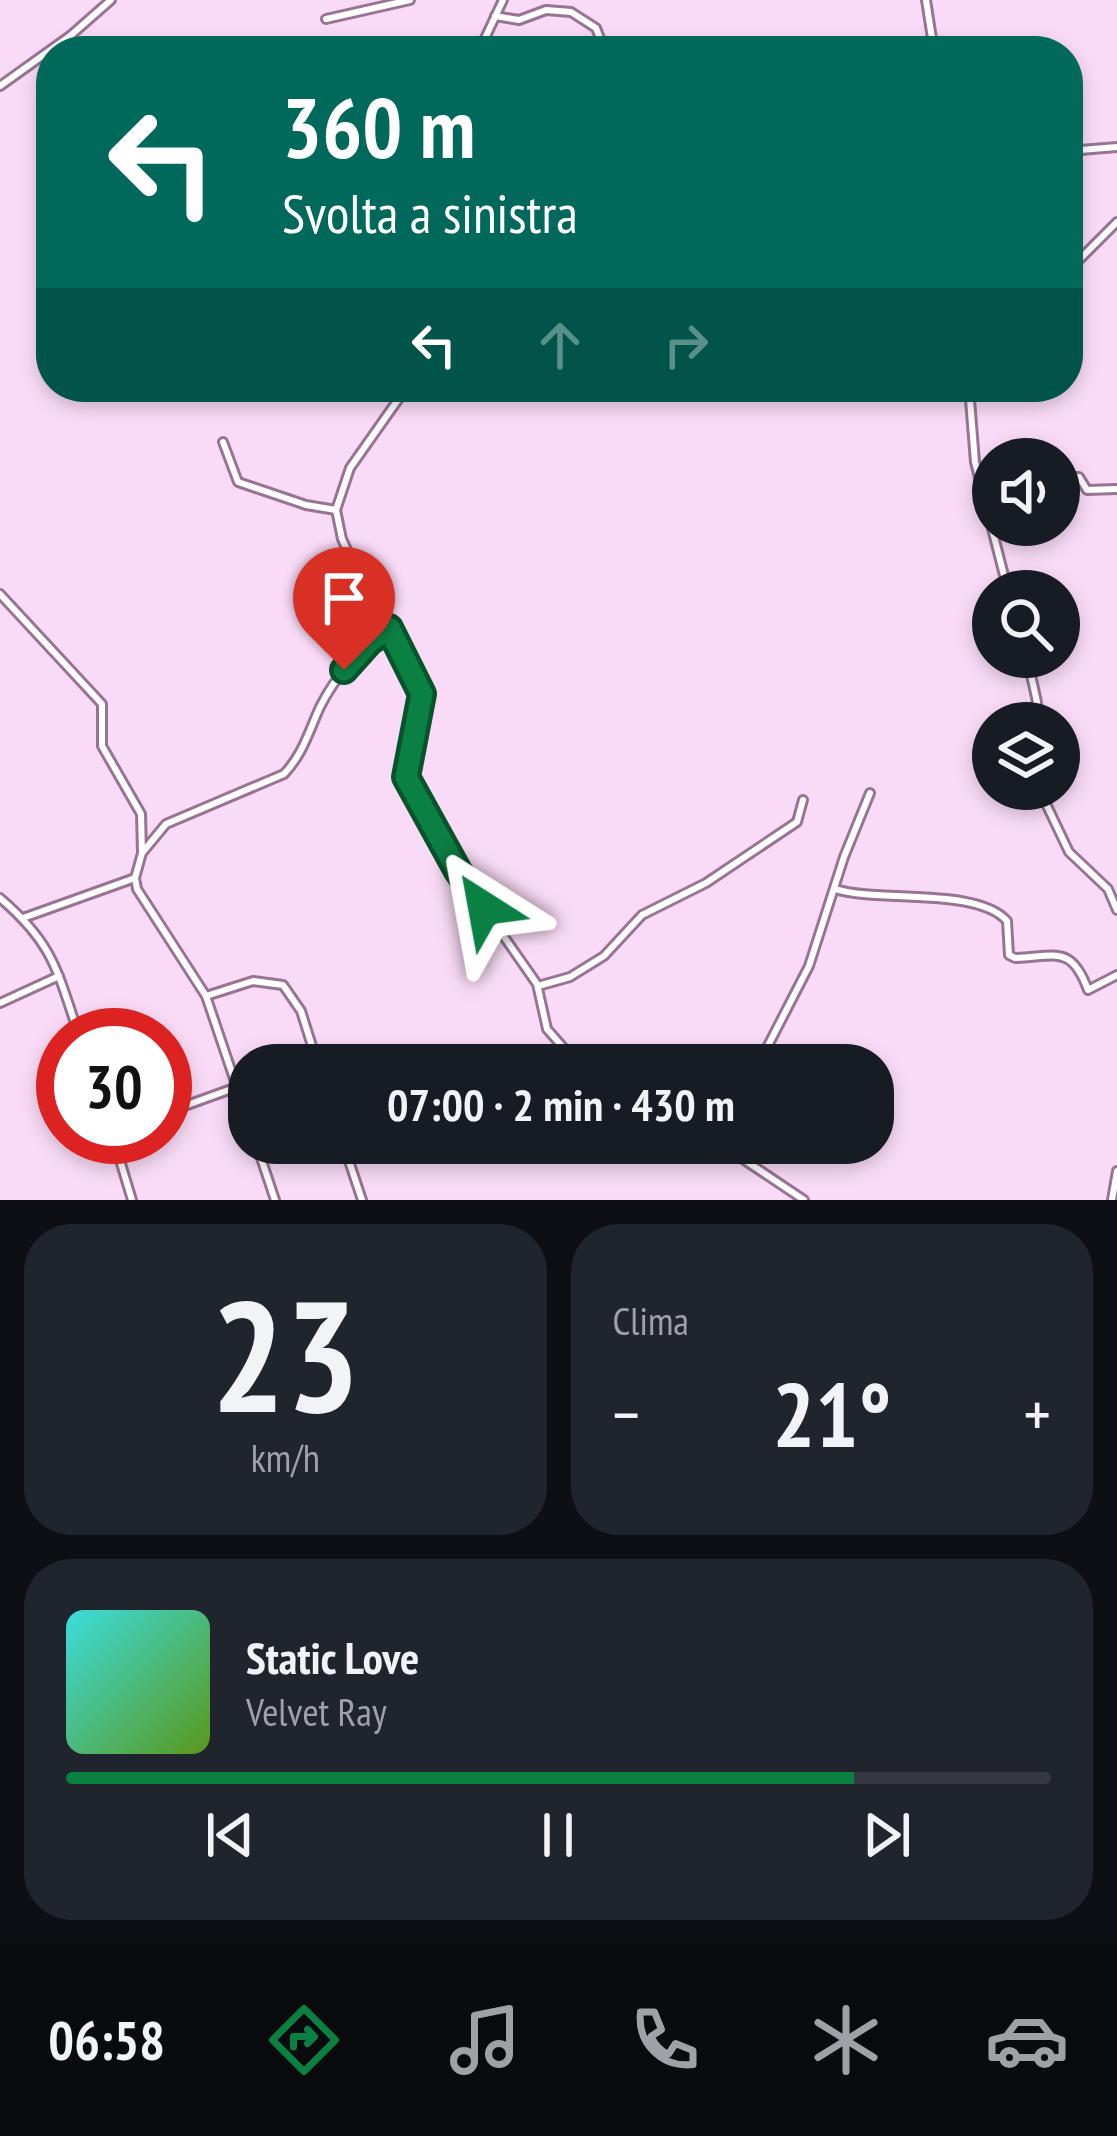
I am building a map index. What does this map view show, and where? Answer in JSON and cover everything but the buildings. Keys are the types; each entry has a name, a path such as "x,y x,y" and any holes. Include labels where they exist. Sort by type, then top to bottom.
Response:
{"street":[{"path":"70,36 111,0"},
{"path":"326,19 410,0"},
{"path":"486,36 503,0"},
{"path":"926,0 930,36"},
{"path":"495,16 519,20 547,10 572,12 596,28 599,36"},
{"path":"0,86 36,60"},
{"path":"1083,150 1117,147"},
{"path":"1083,256 1117,222"},
{"path":"396,402 350,468 336,510 349,553 422,694 406,777 458,871 538,986 548,1029 560,1044"},
{"path":"969,402 972,440"},
{"path":"224,442 238,482 336,510"},
{"path":"1080,479 1087,490 1117,489"},
{"path":"0,594 102,704 102,746 141,814 137,889 206,996 228,1061"},
{"path":"142,853 166,824 284,774 344,670 389,628"},
{"path":"769,1044 808,966 870,793"},
{"path":"538,986 570,976 604,956 642,915 706,883 797,822 803,800"},
{"path":"1049,810 1070,853 1108,889 1117,910"},
{"path":"23,918 135,878"},
{"path":"835,889 858,896 986,906 1007,921 1009,955 1056,953 1072,960 1088,990 1117,975"},
{"path":"0,898 50,951 70,1008"},
{"path":"0,1003 59,976"},
{"path":"206,996 253,980 283,985 301,1011 311,1044"},
{"path":"192,1103 228,1090"},
{"path":"120,1164 131,1200"},
{"path":"263,1164 275,1200"},
{"path":"351,1164 362,1200"},
{"path":"750,1164 799,1198"},
{"path":"1112,1200 1117,1171"}],"route":[{"path":"344,670 389,628 422,694 406,777 484,908"}]}
